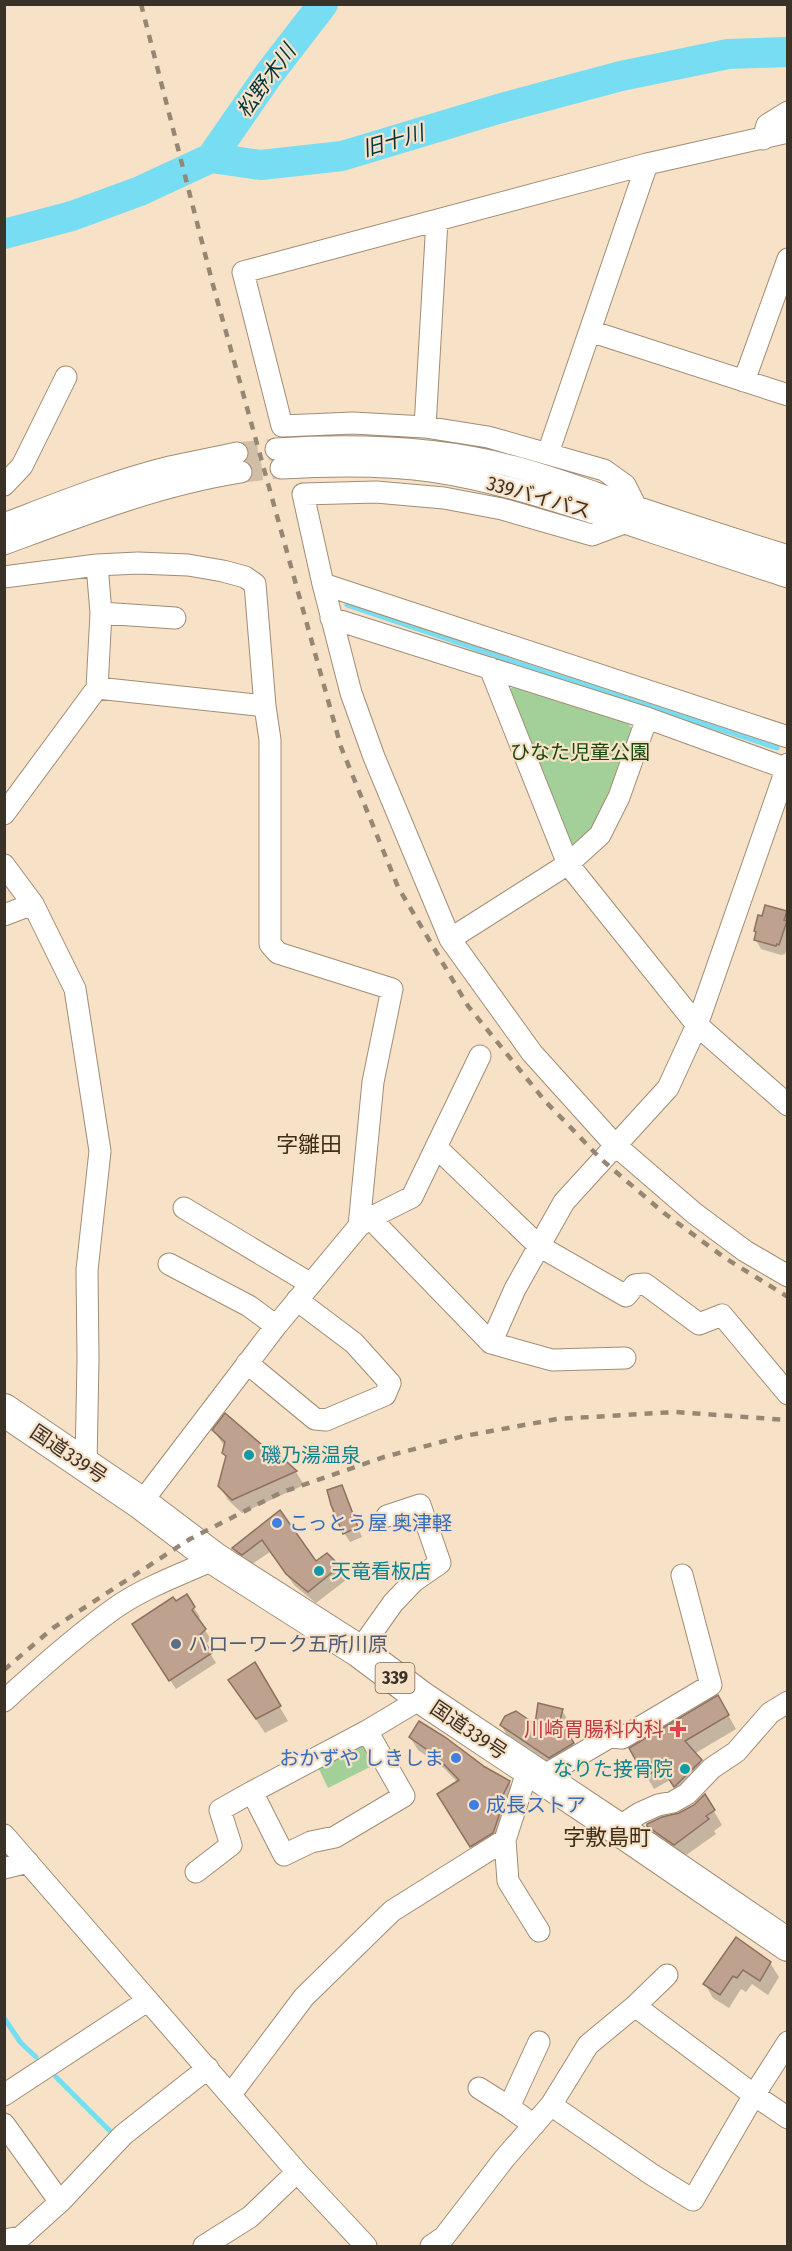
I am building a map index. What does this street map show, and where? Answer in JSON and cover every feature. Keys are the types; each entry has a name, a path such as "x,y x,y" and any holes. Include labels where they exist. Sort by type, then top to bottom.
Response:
{"highway":[{"name":"国道339号","path":"4,1410 141,1503 215,1559 359,1651 422,1698 785,1938"}],"street":[{"path":"763,139 767,125 788,111"},
{"path":"630,515 625,485 604,470 488,437 425,427 353,423 282,426 243,272 647,164 788,132"},
{"path":"548,453 647,164"},
{"path":"425,427 436,220"},
{"path":"744,381 788,259"},
{"path":"590,331 788,395"},
{"path":"4,485 22,466 66,377"},
{"path":"279,458 346,447 443,453 511,466 788,577"},
{"path":"4,524 85,493 169,468 239,463 214,477 95,510 4,544"},
{"path":"787,1273 745,1251 694,1213 615,1145 532,1053 450,939 374,757 351,693 331,618 303,494 376,492 444,498 502,508 592,535 630,515 788,556"},
{"path":"6,581 98,565 138,563 188,565 245,576 255,584 270,740 270,944 278,953 392,989 373,1082 364,1222"},
{"path":"4,814 96,688 101,613 98,565"},
{"path":"323,584 788,737"},
{"path":"101,613 175,618"},
{"path":"331,618 647,718 787,767 697,1025 669,1088 564,1202 516,1289 491,1343"},
{"path":"490,668 568,864 697,1025 788,1106"},
{"path":"96,688 265,706"},
{"path":"450,939 568,864 600,835 619,797 647,718"},
{"path":"4,865 33,904 75,989 100,1151 87,1270 86,1466"},
{"path":"4,915 33,904"},
{"path":"141,1503 276,1326 364,1222 412,1197 480,1056"},
{"path":"436,1147 539,1246 626,1296 635,1285 645,1284 699,1324 722,1315 788,1394"},
{"path":"184,1208 311,1284"},
{"path":"364,1222 491,1343 552,1360 625,1358"},
{"path":"169,1264 249,1306 276,1326"},
{"path":"247,1363 315,1419 326,1420 385,1395 390,1383 354,1343 297,1300"},
{"path":"359,1651 393,1603 414,1581 440,1563 420,1505 387,1516"},
{"path":"4,1701 46,1662 116,1607 153,1587 215,1559"},
{"path":"539,1931 508,1881 505,1840 535,1773 610,1737 622,1738 711,1685 682,1575"},
{"path":"196,1872 231,1845 219,1810 367,1731 422,1698"},
{"path":"617,1828 640,1813 658,1805 673,1802 687,1794 712,1768 736,1752 770,1713 788,1702"},
{"path":"252,1792 284,1855 311,1842 335,1837 404,1796 367,1731"},
{"path":"4,1835 297,2172 366,2247"},
{"path":"231,2094 304,1997 392,1911 505,1840"},
{"path":"4,1868 28,1862"},
{"path":"431,2247 444,2237 550,2105 588,2046 667,1975"},
{"path":"4,2095 147,2001"},
{"path":"635,2006 788,2118"},
{"path":"509,2107 539,2042"},
{"path":"550,2105 693,2200 754,2095 788,2042"},
{"path":"4,2240 21,2237 60,2202 123,2135 208,2068"},
{"path":"479,2088 534,2125"},
{"path":"4,2124 60,2202"},
{"path":"204,2247 250,2217 297,2172"}],"green space":[{"name":"ひなた児童公園","path":"515,685 627,722 632,729 612,794 593,829 574,849 505,694"},
{"path":"360,1744 367,1746 378,1763 328,1788 318,1767"}],"building":[{"path":"765,905 787,911 784,920 787,921 779,945 776,946 754,940 758,915 762,916"},
{"name":"磯乃湯温泉","path":"225,1413 275,1456 278,1454 297,1471 232,1500 218,1486 226,1456 222,1453 225,1442 212,1430"},
{"path":"342,1485 358,1527 343,1534 327,1490"},
{"path":"280,1510 316,1561 327,1553 340,1566 308,1592 286,1574 262,1540 242,1555 232,1548"},
{"name":"ハローワーク五所川原","path":"187,1594 195,1607 192,1610 206,1629 200,1635 212,1653 169,1681 132,1624 173,1597 176,1601"},
{"path":"255,1662 281,1706 256,1719 228,1680"},
{"name":"川崎胃腸科内科","path":"718,1695 729,1715 685,1741 702,1760 674,1787 661,1767 645,1777 629,1748"},
{"path":"538,1703 563,1709 560,1720 574,1743 549,1758 500,1725 505,1716 516,1711 535,1724"},
{"name":"成長ストア","path":"419,1721 485,1767 510,1781 502,1797 505,1798 493,1833 470,1847 437,1794 459,1780 436,1756 409,1737"},
{"path":"705,1794 715,1810 706,1816 709,1819 674,1845 647,1826 662,1817 679,1813 694,1805"},
{"path":"736,1937 771,1962 760,1981 743,1970 737,1978 733,1976 720,1995 703,1984"}],"waterway":[{"name":"松野木川","path":"211,158 269,74 323,4"},
{"name":"旧十川","path":"4,234 72,216 140,191 211,158 261,165 342,156 498,109 621,76 728,54 788,52"},
{"path":"347,605 777,748"},
{"path":"4,2018 21,2043 36,2057"},
{"path":"56,2077 111,2132"}],"tunnel":[{"path":"237,453 276,449"},
{"path":"241,472 281,468"}],"railway":[{"path":"141,4 213,285 341,747 398,887 468,1006 545,1101 602,1160 664,1213 725,1258 788,1297"},
{"path":"4,1670 53,1628 190,1539 280,1493 384,1457 464,1436 557,1419 675,1412 788,1420"}],"place":[{"name":"磯乃湯温泉","path":"249,1455"},
{"name":"こっとう屋 奥津軽","path":"277,1523"},
{"name":"天竜看板店","path":"319,1571"},
{"name":"ハローワーク五所川原","path":"176,1644"},
{"name":"川崎胃腸科内科","path":"678,1729"},
{"name":"おかずや しきしま","path":"456,1758"},
{"name":"なりた接骨院","path":"685,1769"},
{"name":"成長ストア","path":"474,1805"}],"district":[{"name":"字雛田","path":"309,1144"},
{"name":"字敷島町","path":"607,1837"}]}
